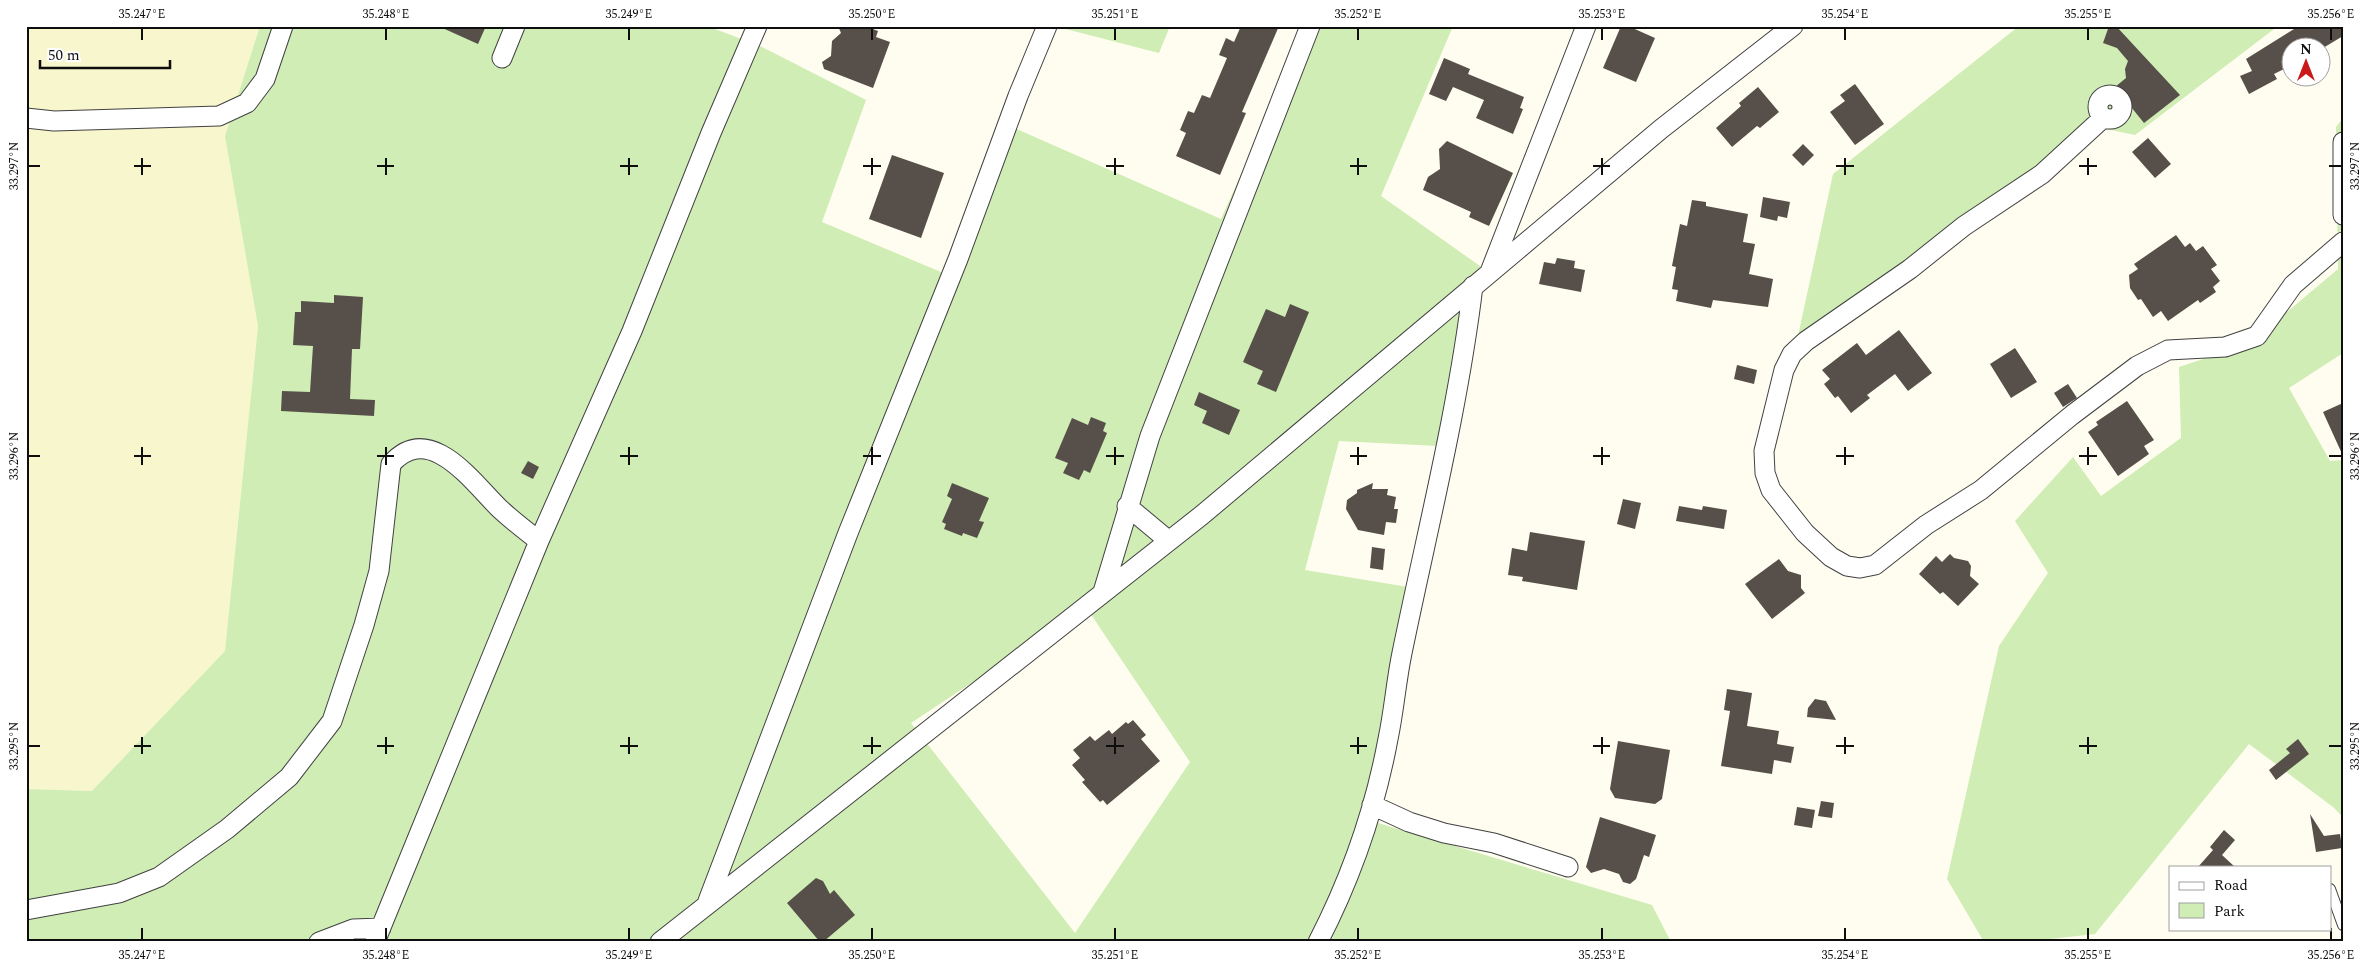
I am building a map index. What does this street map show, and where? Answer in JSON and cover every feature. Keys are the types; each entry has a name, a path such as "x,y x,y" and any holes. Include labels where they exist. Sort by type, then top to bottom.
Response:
{"street":[{"path":"26,118 54,121 219,116 247,103 265,79 283,26"},
{"path":"502,58 516,26"},
{"path":"319,942 352,929 378,935 539,541 632,331 710,134 757,26"},
{"path":"707,902 845,542 958,259 1018,96 1048,26"},
{"path":"1103,592 1127,506 1150,436 1310,26"},
{"path":"1490,273 1586,26"},
{"path":"660,942 707,902 795,838 1168,541 1661,129 1792,26"},
{"path":"2104,118 2042,174 1964,226 1910,269 1806,341 1792,354 1784,370 1764,451 1765,474 1771,490 1805,533 1831,557 1847,566 1860,568 1875,565 1926,525 1981,490 2072,415 2137,366 2158,354 2179,348 2225,347 2257,336 2293,285 2343,242"},
{"path":"2343,142 2343,215"},
{"path":"1318,942 1346,881 1372,805 1388,739 1402,654 1458,384 1473,286"},
{"path":"26,910 120,893 159,877 227,829 288,777 332,721 364,625 379,571 391,464 401,453 415,449 440,453 462,468 500,509 539,541"},
{"path":"1127,506 1168,541"},
{"path":"1372,805 1409,822 1444,833 1494,843 1568,866"}],"lane":[{"path":"2332,895 2343,925"}],"shaded area":[{"path":"26,26 260,26 225,136 258,326 225,651 92,791 26,789"}],"green space":[{"path":"260,26 707,26 760,46 866,100 822,222 948,275 1005,124 1221,219 1308,26 1453,26 1381,196 1480,266 1438,446 1339,441 1305,570 1414,588 1368,820 1652,905 1671,942 26,942 26,789 92,791 225,651 258,326 225,136","holes":["1086,607 1190,762 1075,933 911,723"]},
{"path":"1054,26 1170,26 1159,53"},
{"path":"2019,26 2278,26 2135,135 2106,129 1798,336 1833,174"},
{"path":"2343,118 2343,353 2289,388 2330,461 2343,460 2343,817 2333,807 2249,744 2095,934 2023,942 1984,942 1947,879 1999,646 2048,573 2015,521 2073,457 2101,496 2181,438 2179,367 2249,344 2338,269 2336,127"}],"building":[{"path":"438,26 486,26 478,44"},
{"path":"838,26 865,26 878,31 876,37 890,42 873,88 824,69 822,62 831,56 832,41 841,33"},
{"path":"1241,26 1279,26 1242,112 1246,113 1220,175 1176,156 1186,133 1180,130 1188,111 1194,113 1202,95 1210,98 1227,58 1219,55 1226,38 1234,42"},
{"path":"1621,26 1628,26 1655,38 1636,82 1603,68"},
{"path":"2109,26 2116,26 2180,95 2144,123 2115,87 2126,78 2125,69 2128,61 2117,48 2103,43"},
{"path":"2299,26 2343,26 2343,36 2332,43 2332,38 2282,38 2282,70 2274,74 2277,79 2249,94 2240,76 2252,71 2246,59"},
{"path":"1444,58 1470,69 1468,74 1524,97 1520,108 1523,109 1513,134 1476,118 1484,100 1453,87 1446,101 1429,94"},
{"path":"1855,84 1884,124 1855,145 1830,112 1845,101 1840,95"},
{"path":"1758,87 1779,112 1760,128 1757,126 1732,147 1716,128 1741,106 1739,103"},
{"path":"2148,138 2171,164 2155,178 2132,152"},
{"path":"1447,141 1513,173 1489,226 1469,217 1471,212 1423,190 1428,177 1440,169 1439,149"},
{"path":"1803,144 1814,155 1803,166 1792,155"},
{"path":"892,155 944,173 921,238 869,219"},
{"path":"1763,197 1790,202 1787,218 1778,216 1777,221 1760,217"},
{"path":"1692,200 1706,202 1706,206 1748,214 1743,242 1755,244 1749,274 1773,279 1768,307 1713,300 1711,308 1676,301 1678,290 1672,289 1676,267 1672,266 1680,224 1687,226"},
{"path":"2176,235 2185,247 2190,243 2196,251 2203,246 2217,265 2211,269 2220,281 2213,287 2216,292 2200,303 2198,300 2168,321 2161,311 2153,317 2141,299 2138,300 2130,288 2129,275 2138,269 2134,264"},
{"path":"1557,258 1575,261 1574,268 1585,270 1581,292 1539,284 1544,262 1555,264"},
{"path":"334,295 363,297 360,349 352,349 350,399 375,400 374,416 281,411 282,391 310,392 313,346 293,345 295,312 301,312 301,301 334,303"},
{"path":"1290,304 1309,312 1276,392 1257,384 1263,371 1243,362 1266,309 1285,317"},
{"path":"1899,330 1932,373 1908,391 1895,374 1867,395 1870,398 1851,413 1838,396 1835,398 1824,384 1830,379 1822,370 1857,343 1866,355"},
{"path":"2015,348 2037,382 2011,398 1990,364"},
{"path":"1737,365 1757,370 1754,384 1734,379"},
{"path":"2068,384 2077,398 2063,407 2054,393"},
{"path":"1199,392 1240,410 1229,435 1202,423 1207,411 1194,405"},
{"path":"2127,401 2154,440 2144,446 2149,454 2118,476 2088,432 2098,425 2096,422"},
{"path":"2343,403 2343,456 2323,412"},
{"path":"1091,417 1106,423 1103,431 1107,433 1090,473 1084,470 1079,480 1063,473 1068,463 1055,458 1072,418 1088,425"},
{"path":"528,461 539,467 533,479 521,473"},
{"path":"952,483 989,498 979,521 984,522 977,538 963,533 962,536 944,529 946,524 942,522 952,499 947,496"},
{"path":"1373,483 1372,489 1388,489 1387,495 1396,497 1394,509 1398,509 1396,523 1386,522 1384,535 1358,530 1346,509 1347,500 1357,493 1357,490"},
{"path":"1623,499 1641,503 1635,529 1617,524"},
{"path":"1679,506 1702,510 1703,506 1727,510 1724,529 1676,521"},
{"path":"1530,532 1585,541 1577,590 1522,581 1523,577 1508,575 1512,548 1527,551"},
{"path":"1372,547 1385,549 1383,570 1370,568"},
{"path":"1950,554 1954,558 1968,561 1971,566 1970,576 1979,584 1958,606 1943,592 1940,594 1919,574 1936,556 1942,562"},
{"path":"1779,559 1788,571 1801,575 1801,588 1805,593 1772,619 1745,584"},
{"path":"1727,689 1752,693 1747,726 1779,731 1777,744 1794,747 1791,763 1774,760 1772,774 1721,766 1730,711 1724,710"},
{"path":"1815,699 1826,701 1836,720 1807,717 1808,708"},
{"path":"1133,720 1146,735 1141,739 1160,761 1107,805 1103,800 1100,802 1082,782 1085,780 1072,765 1080,758 1073,750 1090,736 1095,741 1109,730 1112,734 1126,722 1128,724"},
{"path":"2298,739 2309,754 2276,780 2269,770 2290,753 2286,749"},
{"path":"1618,741 1670,750 1662,799 1655,804 1615,798 1610,789"},
{"path":"1821,801 1834,803 1832,818 1818,816"},
{"path":"1797,807 1815,810 1812,828 1794,825"},
{"path":"2310,814 2324,836 2340,834 2342,848 2316,852"},
{"path":"1600,817 1656,835 1649,857 1644,855 1636,879 1630,884 1623,882 1619,874 1604,869 1591,873 1586,867"},
{"path":"2224,830 2235,840 2222,855 2234,866 2199,866 2213,850 2210,847"},
{"path":"816,878 823,881 830,894 834,890 855,915 823,942 820,942 787,903"}]}
